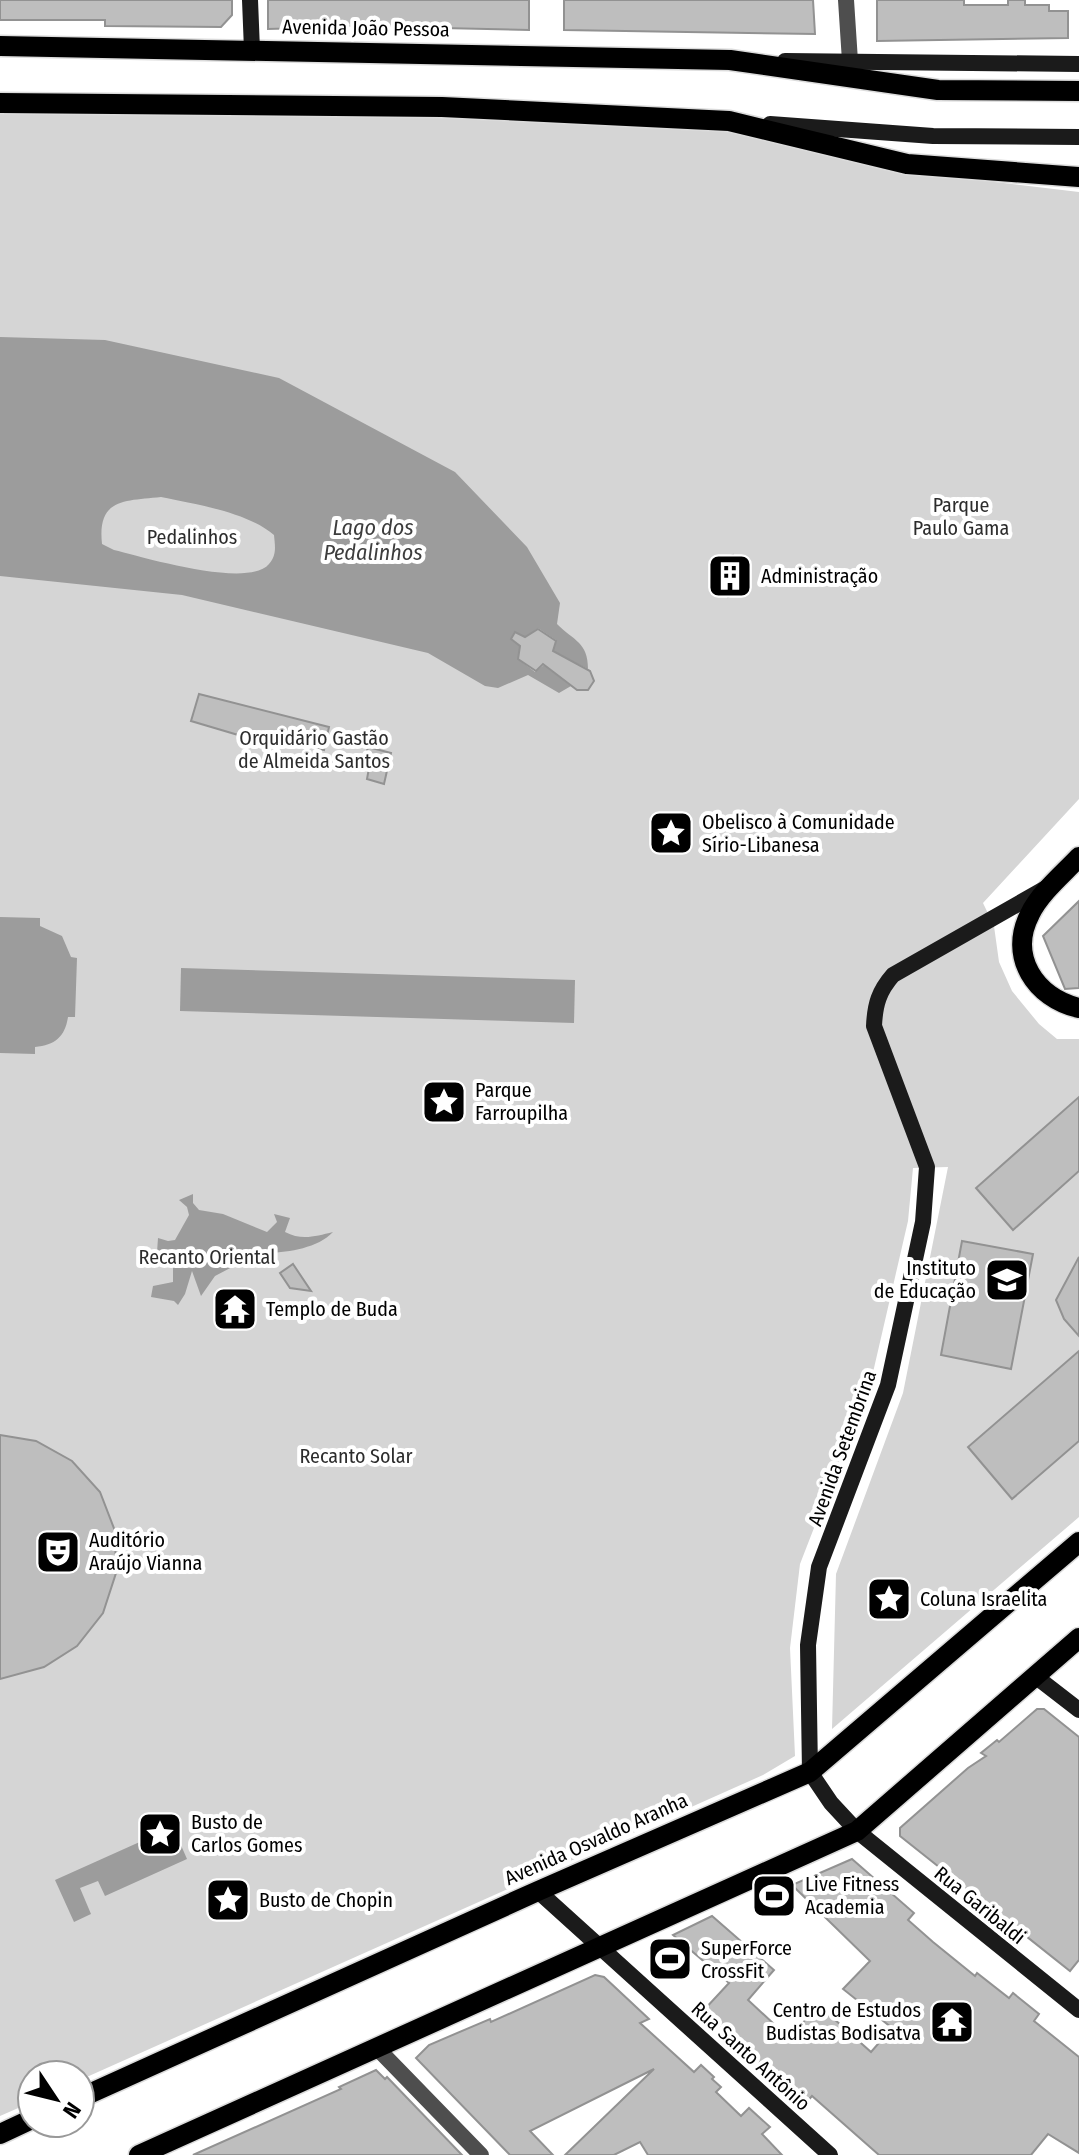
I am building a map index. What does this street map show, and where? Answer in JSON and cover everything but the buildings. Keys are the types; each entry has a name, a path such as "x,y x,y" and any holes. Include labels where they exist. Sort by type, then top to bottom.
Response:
{"main road":[{"name":"Avenida João Pessoa","path":"0,46 730,60 938,90 1079,91"},
{"path":"0,103 442,107 729,121 907,164 1079,177"},
{"path":"1079,857 1031,911 1023,929 1022,950 1027,972 1041,990 1057,1001 1079,1008"},
{"name":"Avenida Osvaldo Aranha","path":"96,2091 810,1772 1079,1542"},
{"path":"139,2155 857,1831 1079,1638"}],"street":[{"path":"250,0 252,50"},
{"path":"846,0 850,61"},
{"name":"Avenida João Pessoa","path":"730,60 1079,64"},
{"path":"729,121 933,136 1079,137"},
{"name":"Avenida Setembrina","path":"810,1772 808,1645 819,1567 888,1385 924,1209 927,1167 874,1026 875,1007 881,989 893,975 1054,883"},
{"path":"1035,1676 1079,1710"},
{"path":"810,1772 831,1803 857,1831"},
{"name":"Rua Garibaldi","path":"857,1831 1079,2010"},
{"name":"Rua Santo Antônio","path":"538,1891 830,2155"},
{"path":"377,2048 481,2155"}],"green space":[{"name":"Parque Farroupilha","path":"0,112 437,117 727,131 904,171 1079,192 1079,799 983,903 994,926 999,962 1012,991 1039,1024 1057,1039 1079,1039 1079,1517 832,1729 836,1574 903,1393 948,1167 913,1168 908,1221 871,1381 800,1564 790,1648 795,1756 763,1775 96,2073 96,2059 16,2059 16,2109 0,2116"}],"water":[{"name":"Lago dos Pedalinhos","path":"0,337 105,340 279,378 455,472 527,547 560,603 557,624 583,647 588,669 553,651 556,640 538,628 522,640 518,659 535,672 544,665 571,686 559,693 528,675 498,688 485,686 428,653 182,595 0,576","holes":["161,497 205,506 263,527 274,535 272,561 258,571 218,572 148,559 102,544 104,518 109,510 125,502"]},
{"path":"0,917 40,918 40,926 62,936 71,957 77,958 75,1017 68,1017 58,1039 35,1047 35,1054 0,1053"},
{"path":"181,968 575,980 574,1023 180,1011"},
{"path":"193,1194 193,1203 199,1210 223,1214 267,1232 277,1222 274,1214 290,1218 285,1232 291,1235 309,1237 333,1232 311,1245 269,1253 268,1257 256,1251 254,1257 248,1251 241,1251 238,1257 230,1251 217,1250 214,1254 236,1265 215,1276 201,1296 192,1271 178,1305 174,1301 151,1297 153,1286 173,1282 173,1250 157,1252 158,1238 175,1240 189,1215 187,1207 179,1200"},
{"path":"173,1827 187,1859 105,1896 98,1881 80,1888 91,1914 74,1922 55,1880"}],"place":[{"name":"Administração","path":"730,576"},
{"name":"Obelisco à Comunidade Sírio-Libanesa","path":"671,833"},
{"name":"Parque Farroupilha","path":"444,1102"},
{"name":"Instituto de Educação","path":"1007,1280"},
{"name":"Templo de Buda","path":"235,1309"},
{"name":"Auditório Araújo Vianna","path":"58,1552"},
{"name":"Coluna Israelita","path":"889,1599"},
{"name":"Busto de Carlos Gomes","path":"160,1834"},
{"name":"Live Fitness Academia","path":"774,1896"},
{"name":"Busto de Chopin","path":"228,1900"},
{"name":"SuperForce CrossFit","path":"670,1959"},
{"name":"Centro de Estudos Budistas Bodisatva","path":"952,2022"}],"park label":[{"name":"Parque Paulo Gama","path":"961,516"},
{"name":"Pedalinhos","path":"192,537"},
{"name":"Orquidário Gastão de Almeida Santos","path":"314,750"},
{"name":"Recanto Oriental","path":"207,1257"},
{"name":"Recanto Solar","path":"356,1456"}]}
